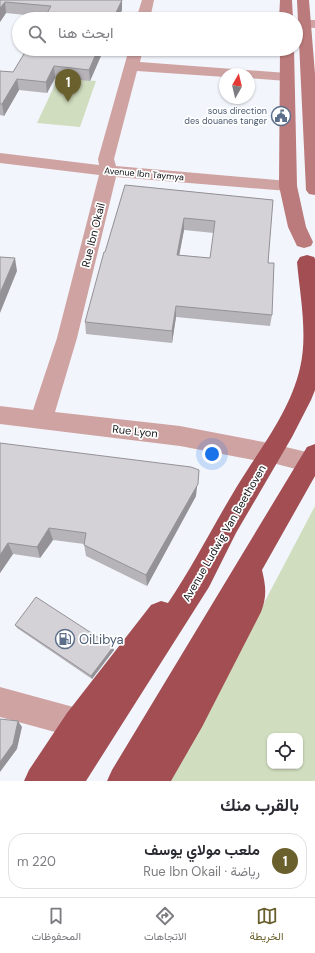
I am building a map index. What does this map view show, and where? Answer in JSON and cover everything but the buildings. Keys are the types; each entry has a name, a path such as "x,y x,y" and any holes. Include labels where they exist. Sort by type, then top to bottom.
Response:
{"highway":[{"name":"Avenue Ludwig Van Beethoven","path":"68,781 200,578 212,552 269,453 290,420 303,394 313,351 310,252"},
{"path":"123,781 313,460"},
{"path":"40,781 77,723 180,589 212,552"},
{"path":"154,781 199,704 251,603 253,590 249,569"}],"main road":[{"path":"286,0 286,12"},
{"path":"303,0 310,24 315,190"},
{"path":"287,56 288,186 297,227 310,252"}],"street":[{"path":"145,12 148,0"},
{"name":"Rue Ibn Okail","path":"41,420 67,338 109,171 106,159 134,56"},
{"path":"131,66 219,72"},
{"path":"255,74 287,77"},
{"name":"Avenue Ibn Taymya","path":"0,158 109,171 288,186"},
{"name":"Rue Lyon","path":"0,415 180,436 313,460"},
{"path":"0,702 77,723"}],"green space":[{"path":"58,78 96,81 80,127 37,123"},
{"path":"315,506 315,781 166,781 223,681"}],"place":[{"name":"ملعب مولاي يوسف","path":"68,102"},
{"name":"sous direction des douanes tanger","path":"281,116"},
{"name":"OiLibya","path":"65,639"}]}
